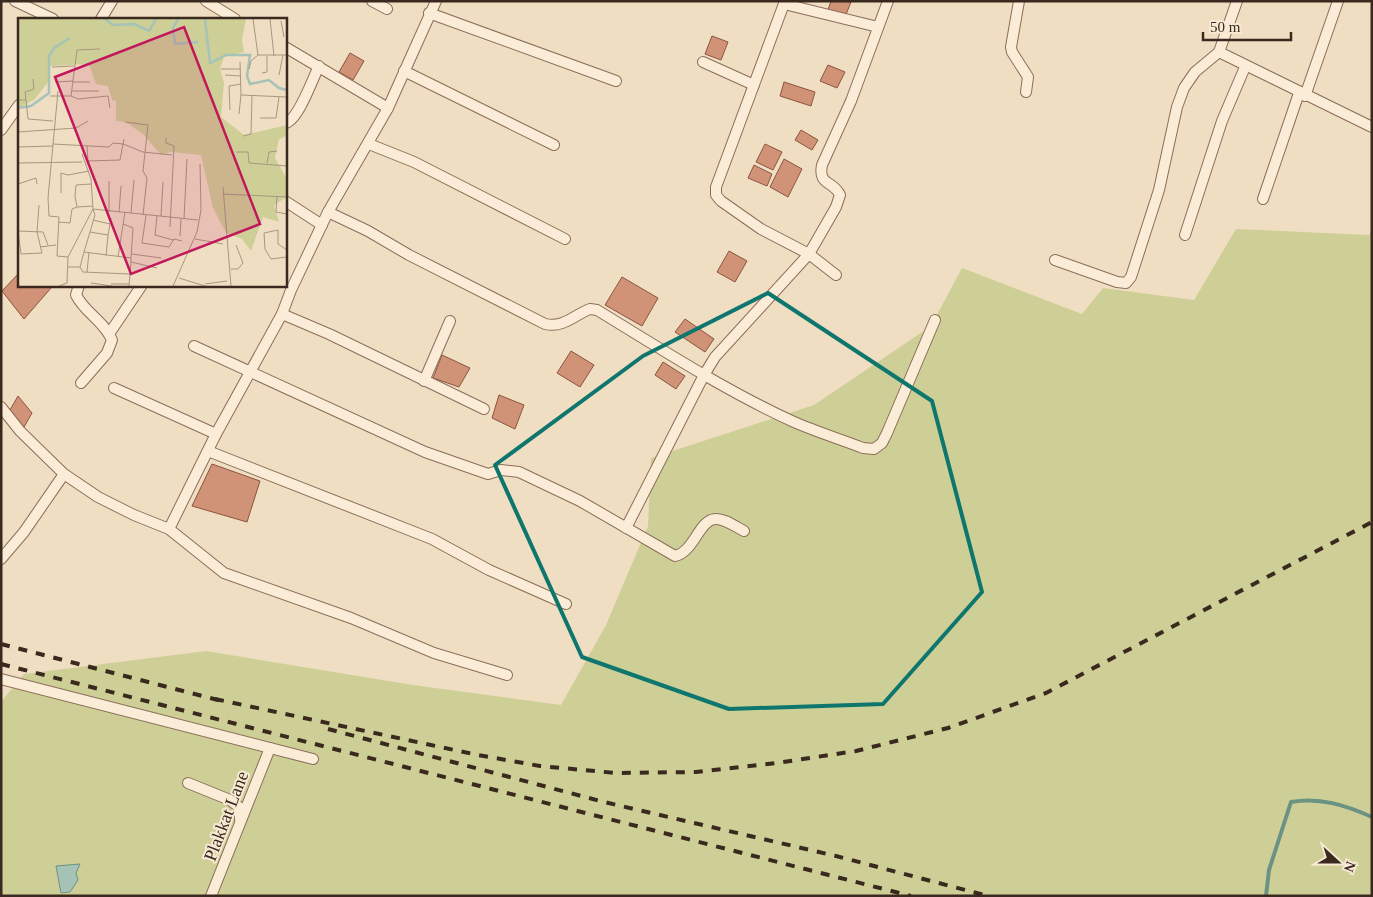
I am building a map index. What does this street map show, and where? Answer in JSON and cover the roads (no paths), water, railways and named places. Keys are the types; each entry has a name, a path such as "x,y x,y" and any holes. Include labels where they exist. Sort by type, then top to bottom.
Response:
{"street":[{"path":"15,1 36,6 52,18"},
{"path":"102,18 112,1"},
{"path":"206,1 233,18"},
{"path":"372,1 388,9"},
{"path":"169,529 216,434 282,314 291,290 328,212 369,144 388,108 436,1"},
{"path":"626,528 715,357 809,254 836,207 840,195 837,189 823,180 820,174 822,165 851,101 888,1"},
{"path":"1055,260 1116,282 1126,282 1131,277 1159,190 1177,106 1184,88 1195,72 1219,52 1237,1"},
{"path":"1263,199 1338,1"},
{"path":"836,275 809,254 761,229 721,201 716,195 716,188 784,3 878,27"},
{"path":"1018,3 1011,47 1012,52 1028,77 1026,92"},
{"path":"429,13 616,81"},
{"path":"286,49 319,66 388,108"},
{"path":"1219,52 1302,95 1372,127"},
{"path":"703,62 754,85"},
{"path":"286,122 297,116 307,89 319,66"},
{"path":"1185,235 1222,121 1245,67"},
{"path":"404,71 554,145"},
{"path":"1,130 18,106"},
{"path":"369,144 440,175 566,239"},
{"path":"286,203 322,225"},
{"path":"328,212 368,230 409,255 545,324 554,326 574,319 590,309 597,310 704,375 795,422 863,448 874,449 882,443 888,433 935,320"},
{"path":"79,286 76,295 82,307 107,329 112,340 107,353 81,383"},
{"path":"109,334 141,286"},
{"path":"283,286 291,290"},
{"path":"282,314 329,334 484,410"},
{"path":"424,381 450,321"},
{"path":"194,346 328,409 451,461 488,474 501,470 518,472 580,501 675,556 688,550 707,522 714,519 722,520 744,532"},
{"path":"114,388 216,434"},
{"path":"1,407 20,431 64,474 98,497 134,515 169,529 224,573 351,618 434,653 507,675"},
{"path":"208,451 432,539 488,570 566,604"},
{"path":"1,559 24,532 64,474"},
{"path":"1,679 313,759"},
{"name":"Plakkat Lane","path":"211,896 270,748"},
{"path":"188,783 230,800 239,806 241,822"}],"waterway":[{"path":"1266,896 1269,870 1291,802 1322,801 1352,809 1372,817"}],"railway":[{"path":"215,699 478,755 540,766 616,773 696,772 777,763 856,751 948,728 1046,693 1372,522"},
{"path":"1,644 222,701"},
{"path":"1,664 911,896"},
{"path":"328,729 604,802 836,856 988,896"}]}
